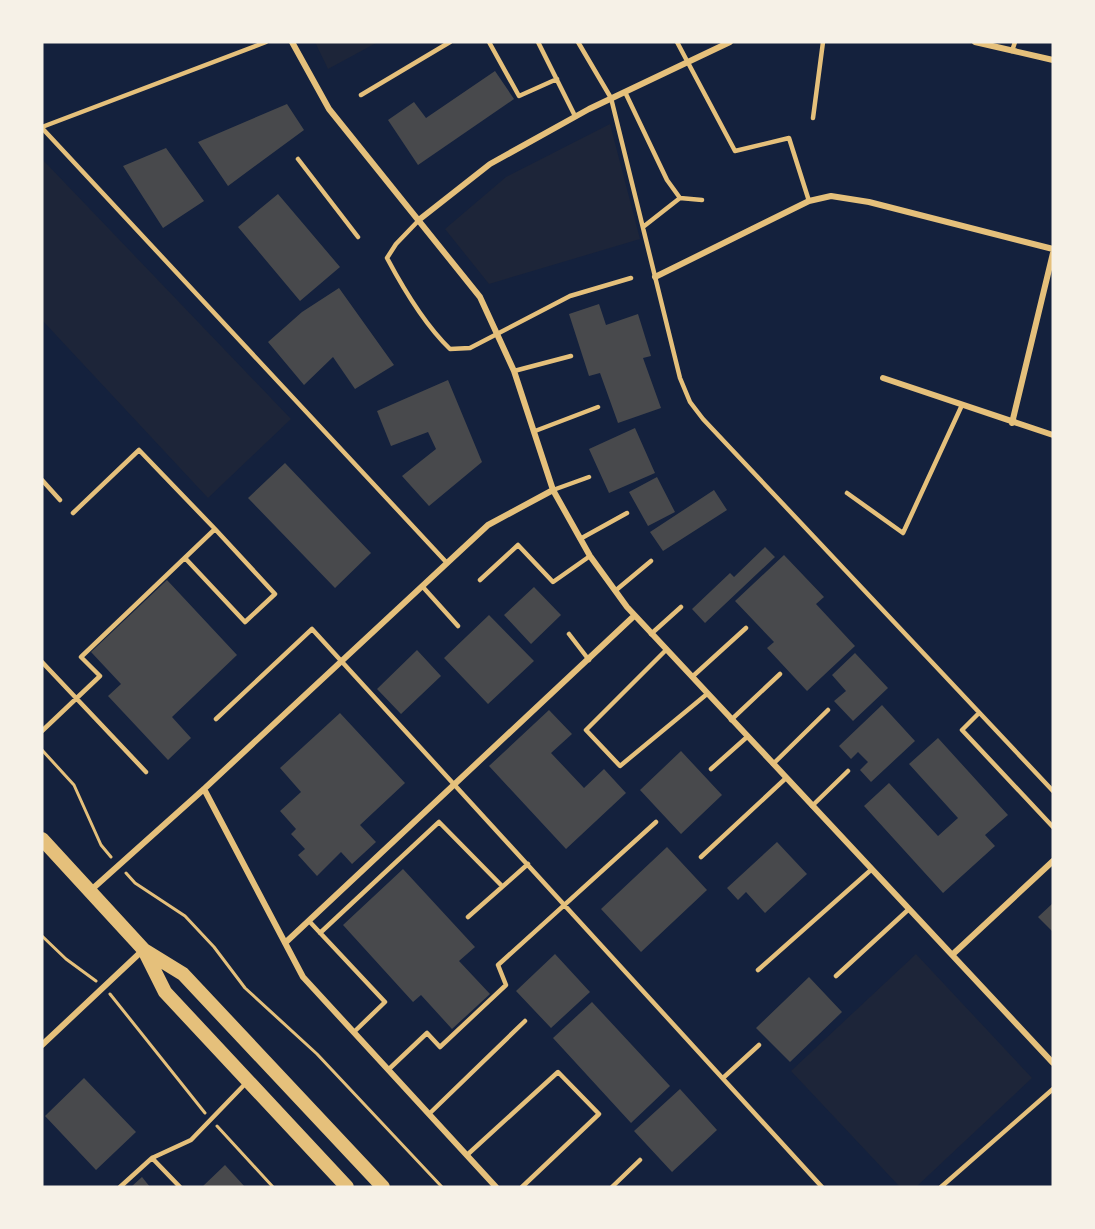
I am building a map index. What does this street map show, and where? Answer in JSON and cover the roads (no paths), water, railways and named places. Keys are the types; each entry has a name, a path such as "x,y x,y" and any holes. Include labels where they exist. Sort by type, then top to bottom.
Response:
{"main road":[{"path":"42,839 144,950 165,992 345,1186 363,1166"},
{"path":"144,950 183,974 383,1187"}],"street":[{"path":"292,42 329,109 420,219 480,297 514,370 553,490 590,556 615,591 634,616 1053,1063"},
{"path":"420,219 490,164 611,98 730,42"},
{"path":"975,42 1053,60"},
{"path":"655,277 809,201 831,196 869,202 1053,251 1012,423"},
{"path":"883,378 1053,435"},
{"path":"90,891 204,789 488,525 553,490"},
{"path":"285,943 634,616"},
{"path":"204,789 303,976 496,1187"},
{"path":"952,955 1053,861"},
{"path":"42,1045 144,950"}],"lane":[{"path":"266,42 42,128 447,563"},
{"path":"361,95 450,42"},
{"path":"489,42 519,96 556,79"},
{"path":"538,42 576,116"},
{"path":"578,42 611,98 680,378 690,402 702,419 1053,791"},
{"path":"678,42 735,151 789,138 809,201"},
{"path":"813,118 824,42"},
{"path":"1012,51 1015,42"},
{"path":"625,92 667,180 680,198"},
{"path":"298,159 358,237"},
{"path":"643,227 680,198 702,200"},
{"path":"420,219 396,244 387,258 401,285 439,339 450,349 470,348 570,296 631,278"},
{"path":"514,370 571,356"},
{"path":"847,494 903,533 962,405"},
{"path":"535,431 598,407"},
{"path":"73,513 139,450 275,594 245,622 185,558"},
{"path":"553,490 590,477"},
{"path":"42,480 60,500"},
{"path":"580,539 627,513"},
{"path":"42,731 100,676 81,657 215,529"},
{"path":"480,580 518,545 553,582 590,556"},
{"path":"615,591 651,561"},
{"path":"422,586 458,626"},
{"path":"651,634 681,607"},
{"path":"692,677 746,628"},
{"path":"216,719 312,629 822,1187"},
{"path":"569,634 589,660"},
{"path":"666,650 586,730 620,766 707,694"},
{"path":"42,662 146,772"},
{"path":"731,720 780,674"},
{"path":"773,764 828,710"},
{"path":"980,713 962,730 1053,827"},
{"path":"711,769 747,737"},
{"path":"812,806 848,771"},
{"path":"701,857 786,778"},
{"path":"320,933 439,822 502,886"},
{"path":"388,1070 427,1033 440,1047 506,985 498,965 566,906 656,822"},
{"path":"468,917 528,864"},
{"path":"758,970 872,869"},
{"path":"836,976 909,909"},
{"path":"309,921 385,1002 354,1032"},
{"path":"429,1114 525,1021"},
{"path":"723,1078 759,1045"},
{"path":"467,1155 558,1072 599,1114 522,1187"},
{"path":"120,1187 152,1158 191,1140 248,1081"},
{"path":"941,1187 1053,1089"},
{"path":"152,1158 180,1187"},
{"path":"612,1187 640,1160"}]}
